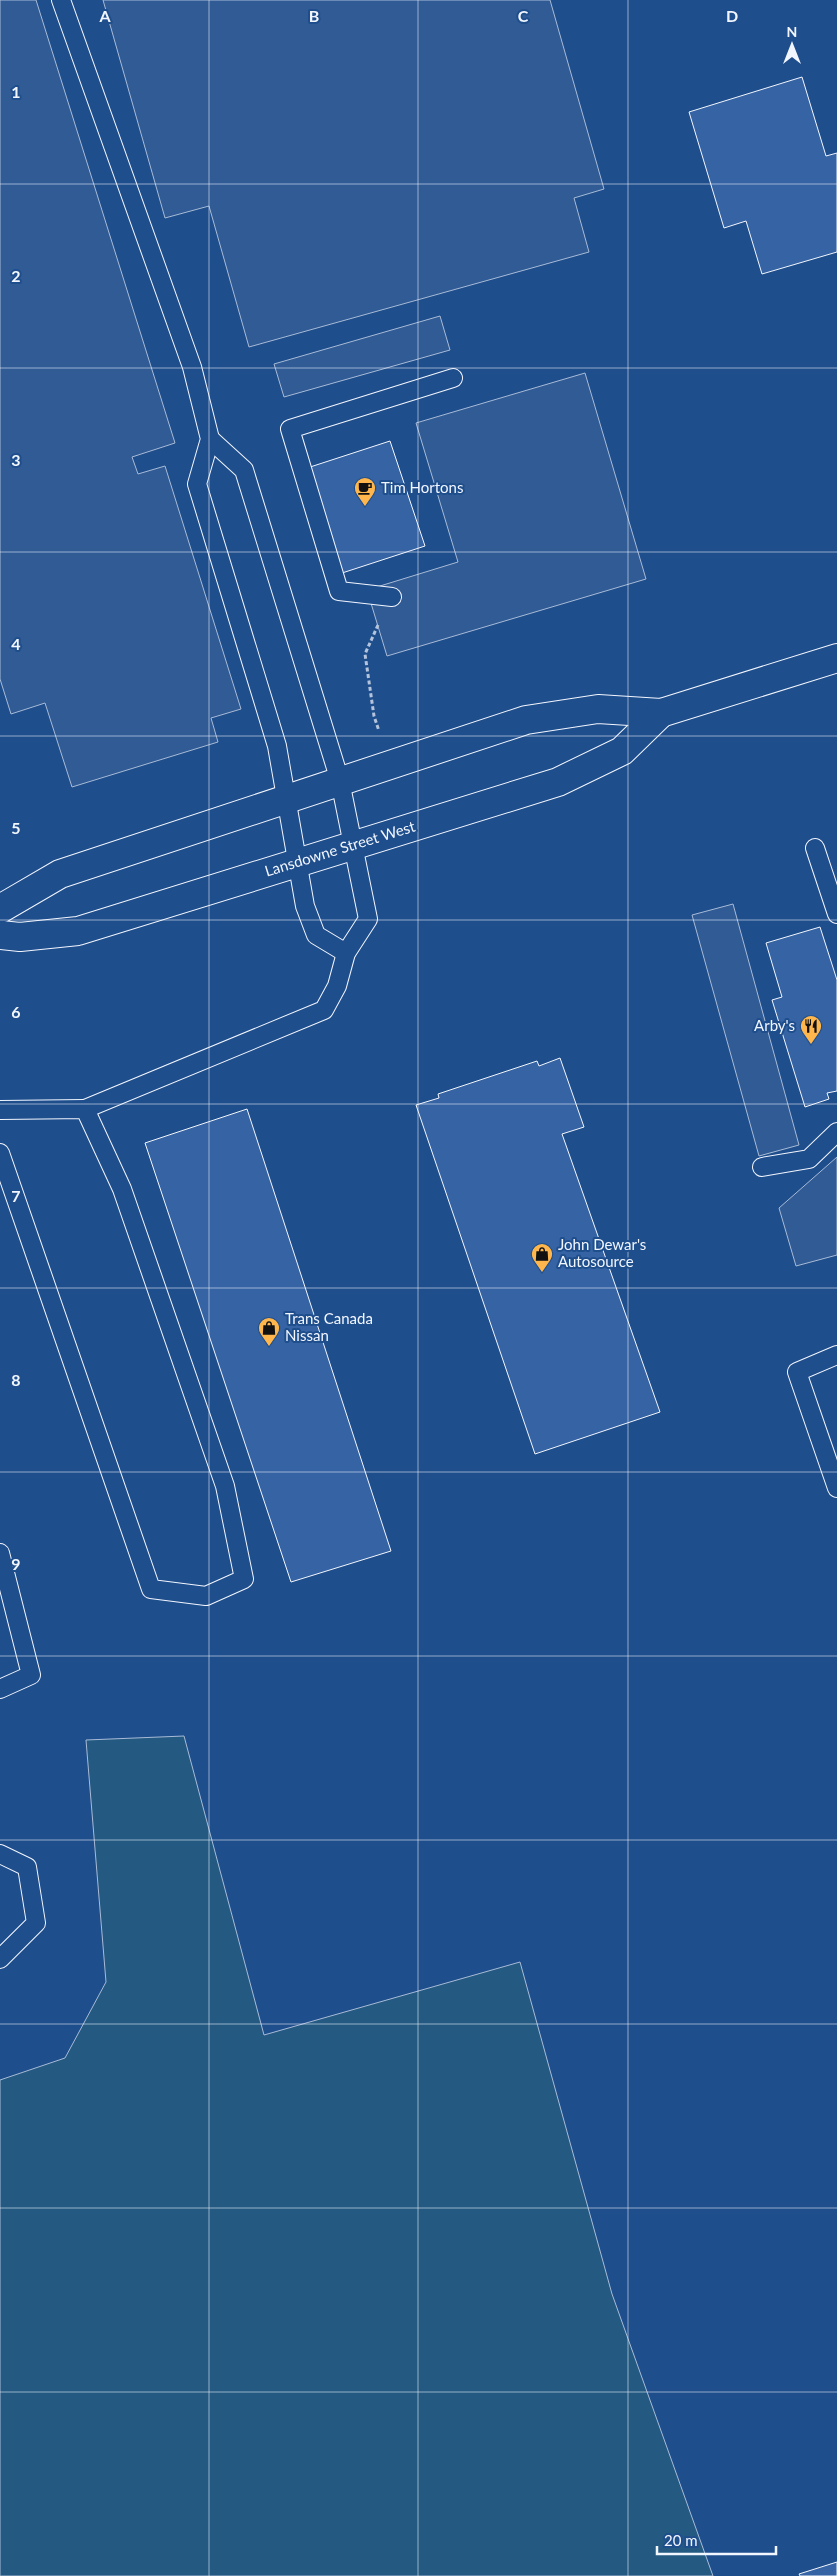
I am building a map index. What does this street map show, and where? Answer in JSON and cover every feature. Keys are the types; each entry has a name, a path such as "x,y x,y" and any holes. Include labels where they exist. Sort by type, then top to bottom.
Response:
{"main road":[{"name":"Lansdowne Street West","path":"0,909 60,874 526,720 598,709 661,713 837,658"},
{"name":"Lansdowne Street West","path":"0,935 20,937 78,931 558,782 622,752 661,713"}],"lane":[{"path":"61,0 192,366 210,439 197,484 277,746 305,906 316,935 346,953"},
{"path":"392,597 339,591 290,429 453,378"},
{"path":"0,1110 85,1109 324,1010 337,986 346,953 368,919 340,780 244,470 210,439"},
{"path":"815,848 837,914"},
{"path":"0,1153 151,1589 206,1596 244,1579 226,1486 122,1189 85,1109"},
{"path":"762,1167 809,1159 837,1132"},
{"path":"837,1355 797,1372 837,1488"},
{"path":"0,1553 31,1675 0,1689"},
{"path":"0,1854 27,1866 36,1923 0,1959"}],"shaded area":[{"path":"0,0 36,0 175,443 132,457 138,474 165,466 241,709 211,718 218,742 72,787 45,703 11,714 0,679"},
{"path":"103,0 550,0 604,189 574,198 589,252 249,347 209,206 165,218"},
{"path":"440,316 450,350 284,397 274,364"},
{"path":"585,373 646,579 387,656 367,590 458,562 416,423"},
{"path":"733,904 799,1145 759,1156 692,915"},
{"path":"837,1157 837,1255 796,1266 779,1208"},
{"path":"184,1736 264,2035 520,1962 612,2294 713,2576 0,2576 0,2080 65,2058 106,1982 86,1740"}],"building":[{"path":"802,77 826,156 837,153 837,252 762,274 746,221 724,228 689,112"},
{"name":"Tim Hortons","path":"390,441 425,546 339,574 304,469"},
{"name":"Arby's","path":"820,927 837,980 837,1091 827,1093 829,1099 805,1107 772,1000 782,997 766,943"},
{"name":"John Dewar's Autosource","path":"560,1058 584,1127 562,1134 660,1412 535,1454 416,1105 439,1098 438,1094 537,1061 539,1066"},
{"name":"Trans Canada Nissan","path":"247,1109 391,1551 291,1582 145,1143"},
{"path":"837,2562 837,2576 800,2576 799,2574"}],"place":[{"name":"Tim Hortons","path":"365,507"},
{"name":"Arby's","path":"811,1045"},
{"name":"John Dewar's Autosource","path":"542,1273"},
{"name":"Trans Canada Nissan","path":"269,1347"}]}
